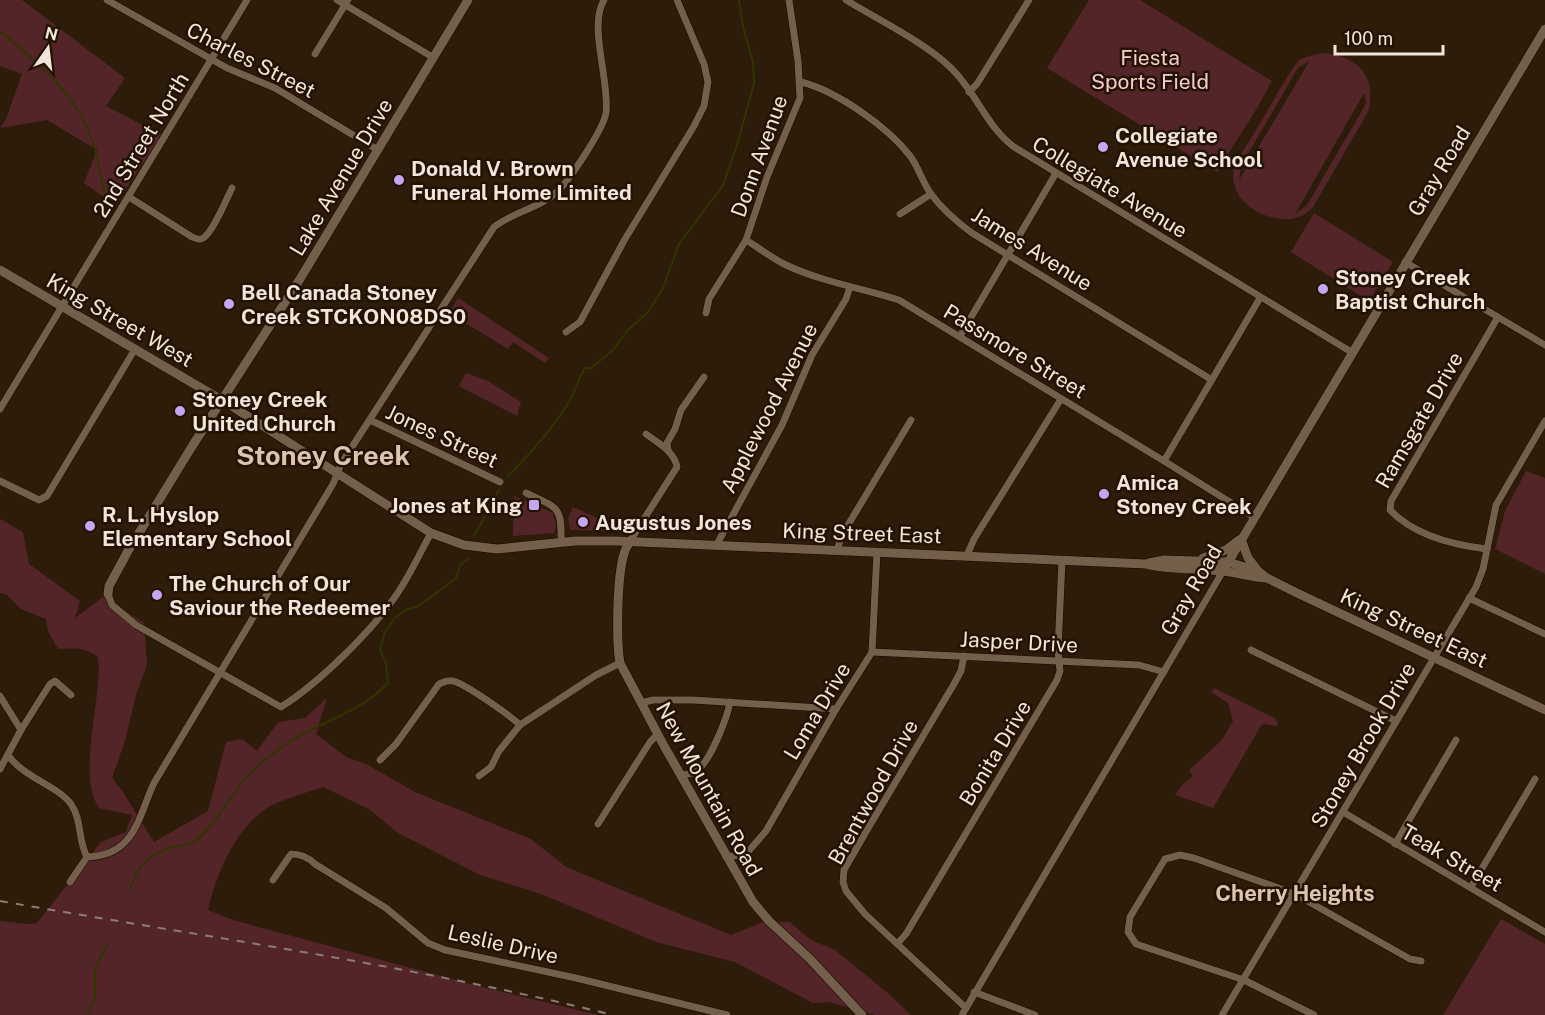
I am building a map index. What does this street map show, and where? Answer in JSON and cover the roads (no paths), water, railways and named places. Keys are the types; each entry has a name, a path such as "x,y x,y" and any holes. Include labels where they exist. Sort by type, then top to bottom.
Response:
{"main road":[{"name":"Lake Avenue Drive","path":"108,594 109,586 128,551 190,448 300,279 468,0"},
{"name":"Gray Road","path":"1226,566 1545,29"},
{"name":"King Street West","path":"0,270 222,401"},
{"name":"King Street East","path":"222,401 431,533 464,545 497,549 561,543 630,541 717,544 1146,564 1163,568 1226,566 1255,578 1267,578"},
{"path":"1193,560 1226,550 1241,539 1248,558 1258,571"},
{"name":"New Mountain Road","path":"630,541 624,551 621,574 618,634 620,663 753,902 862,1015"},
{"name":"King Street East","path":"1146,564 1164,560 1193,560 1258,571 1267,578 1545,710"}],"street":[{"name":"Charles Street","path":"107,0 211,60 274,88 378,150"},
{"name":"2nd Street North","path":"0,409 247,0"},
{"path":"337,0 347,2 434,58"},
{"path":"87,857 99,857 122,846 129,839 141,818 154,783 333,484 336,472 494,227 503,219 545,200 557,191 572,174 600,128 606,115 606,93 598,19 604,0"},
{"path":"566,332 580,322 625,239 704,106 708,82 704,64 677,0"},
{"name":"Donn Avenue","path":"706,313 709,299 746,240 767,177 800,98 801,82 789,0"},
{"name":"Collegiate Avenue","path":"846,0 942,60 958,75 1005,140 1353,353"},
{"path":"969,92 977,84 1029,0"},
{"path":"315,54 347,2"},
{"name":"James Avenue","path":"801,82 816,86 841,100 870,118 894,138 912,159 931,194 954,220 1007,255 1212,380"},
{"path":"960,336 1056,173"},
{"path":"129,197 200,240 211,231 232,188"},
{"path":"900,214 931,194"},
{"name":"Passmore Street","path":"746,240 791,267 850,287 899,300 1254,518"},
{"path":"1405,262 1545,345"},
{"name":"Applewood Avenue","path":"717,544 782,425 808,363 846,299 850,287"},
{"path":"1164,461 1260,298"},
{"name":"Ramsgate Drive","path":"1487,549 1449,543 1408,523 1390,510 1390,501 1498,317"},
{"path":"0,481 39,500 47,496 135,349"},
{"path":"668,450 667,443 675,429 681,410 704,377"},
{"path":"967,555 974,539 1061,399"},
{"name":"Jones Street","path":"370,420 500,482"},
{"path":"837,550 842,535 911,420"},
{"name":"Stoney Brook Drive","path":"1222,1015 1469,598 1483,569 1496,505 1545,421"},
{"path":"630,541 677,468 668,450 646,434"},
{"path":"526,493 554,506 558,511 562,519 561,543"},
{"path":"108,594 112,605 136,625 281,707 335,663 382,615 399,593 431,533"},
{"name":"Loma Drive","path":"726,857 746,854 760,839 872,652 877,552"},
{"name":"Bonita Drive","path":"897,944 906,934 1051,692 1060,671 1062,560"},
{"name":"Gray Road","path":"964,1012 1226,566"},
{"path":"1469,598 1545,634"},
{"path":"1251,650 1396,721"},
{"name":"Jasper Drive","path":"872,652 1139,665 1164,672"},
{"name":"Brentwood Drive","path":"964,656 961,671 954,684 844,870 843,882 846,891 865,914 964,1012"},
{"path":"479,776 491,767 499,751 520,725 596,675 620,663"},
{"path":"380,760 396,744 439,684 447,680 455,681 500,709 520,725"},
{"path":"0,769 21,730 54,681 71,695"},
{"path":"0,696 21,730"},
{"path":"641,703 653,700 730,702 836,709"},
{"path":"681,776 698,770 705,762 727,718 730,702"},
{"path":"598,824 650,742 658,734"},
{"path":"1395,844 1456,740"},
{"path":"8,755 24,771 70,802 77,815 87,857"},
{"path":"1471,887 1535,779"},
{"name":"Teak Street","path":"1343,812 1545,932"},
{"name":"Leslie Drive","path":"273,880 291,854 299,854 365,894 399,918 428,943 445,950 576,978 727,1015"},
{"path":"1314,1015 1244,980 1136,944 1128,932 1130,917 1166,859 1180,855 1295,894 1410,959 1421,961"},
{"path":"70,882 87,857"},
{"path":"974,992 1035,1015"}],"waterway":[{"name":"Stoney Creek","path":"508,476 540,441 562,412 585,368 591,368 612,351 628,330 649,311 663,288 679,244 723,185 754,83 753,62 743,27 739,0"},
{"path":"0,31 54,79 76,107 92,140 105,195"},
{"name":"Stoney Creek","path":"474,536 499,490"},
{"name":"Stoney Creek","path":"130,890 140,867 150,858 173,847 190,844 202,835 244,780 267,758 303,734 362,704 388,683 386,664 380,649 385,632 395,618 405,610 419,606 456,578 461,564 468,559"},
{"name":"Stoney Creek","path":"88,1015 95,999 95,968 108,943"}],"railway":[{"path":"0,901 384,966 613,1015"}],"place":[{"name":"Collegiate Avenue School","path":"1103,147"},
{"name":"Donald V. Brown Funeral Home Limited","path":"399,180"},
{"name":"Stoney Creek Baptist Church","path":"1323,289"},
{"name":"Bell Canada Stoney Creek STCKON08DS0","path":"229,304"},
{"name":"Stoney Creek United Church","path":"180,411"},
{"name":"Amica Stoney Creek","path":"1104,494"},
{"name":"Jones at King","path":"534,505"},
{"name":"Augustus Jones","path":"583,522"},
{"name":"R. L. Hyslop Elementary School","path":"90,526"},
{"name":"The Church of Our Saviour the Redeemer","path":"157,595"}],"district":[{"name":"Stoney Creek","path":"323,455"},
{"name":"Cherry Heights","path":"1295,893"}],"park label":[{"name":"Fiesta Sports Field","path":"1150,69"}]}
